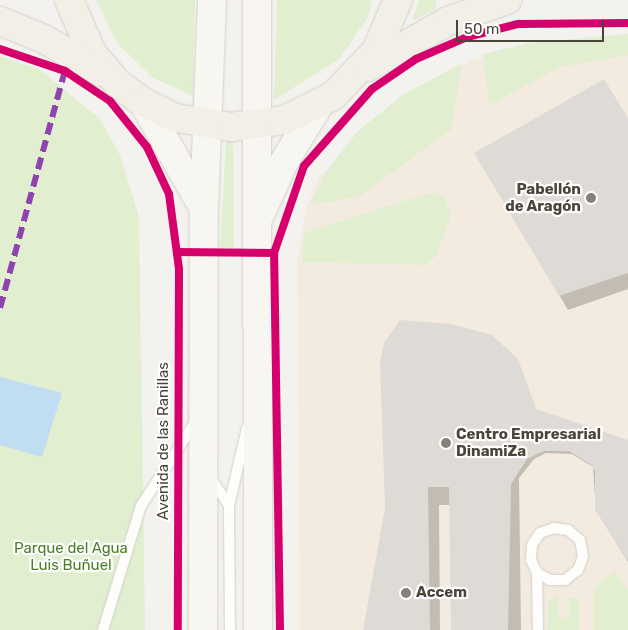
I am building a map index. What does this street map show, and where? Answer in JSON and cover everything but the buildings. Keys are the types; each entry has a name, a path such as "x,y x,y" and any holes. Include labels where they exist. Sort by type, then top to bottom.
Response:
{"main road":[{"path":"69,0 92,53 116,82"},
{"path":"203,630 201,413 204,209 209,126 212,0"},
{"path":"257,0 254,126 258,630"},
{"path":"360,71 390,25 398,0"},
{"path":"255,228 284,162 318,106 360,71 448,22 507,0"},
{"path":"0,21 65,50 144,102 176,118 209,126 254,126 318,106"},
{"path":"144,102 204,209"}],"lane":[{"path":"230,630 229,505 256,390"},
{"path":"103,630 141,506 201,413"},
{"path":"202,465 229,505"},
{"path":"537,573 558,580 578,570 583,556 580,540 568,530 554,528 540,533 532,545 531,560 537,573 538,630"}],"shaded area":[{"path":"605,39 628,39 628,630 300,630 297,261 307,207 319,177 409,93 475,59"}],"green space":[{"path":"96,0 195,0 193,96 153,78 117,43"},
{"path":"277,0 372,0 368,17 339,59 274,100"},
{"path":"419,0 436,0 436,9 412,21"},
{"path":"628,34 628,55 560,67 489,105 483,54 528,43"},
{"name":"Parque del Agua Luis Buñuel","path":"0,56 39,69 100,119 120,155 139,217 145,630 0,630"},
{"path":"461,64 452,129 358,197 310,205 328,169 358,131 404,94"},
{"path":"233,141 234,248 220,248 226,142"},
{"path":"427,194 444,196 451,216 436,256 426,265 302,262 304,233"},
{"path":"614,571 628,590 628,630 594,630 594,589"},
{"path":"558,595 559,619 569,619 569,598 579,598 579,630 547,630 548,602"}],"water":[{"path":"0,377 62,393 42,457 0,445"}],"marked path":[{"path":"0,308 65,71"}],"cycle path":[{"path":"280,630 274,253 304,166 372,89 416,59 467,37 518,24 628,23"},
{"name":"Avenida de las Ranillas","path":"0,49 65,71 110,101 147,147 169,194 179,269 178,630"},
{"path":"179,252 274,253"}],"place":[{"name":"Pabellón de Aragón","path":"591,198"},
{"name":"Centro Empresarial DinamiZa","path":"446,443"},
{"name":"Accem","path":"406,593"}]}
